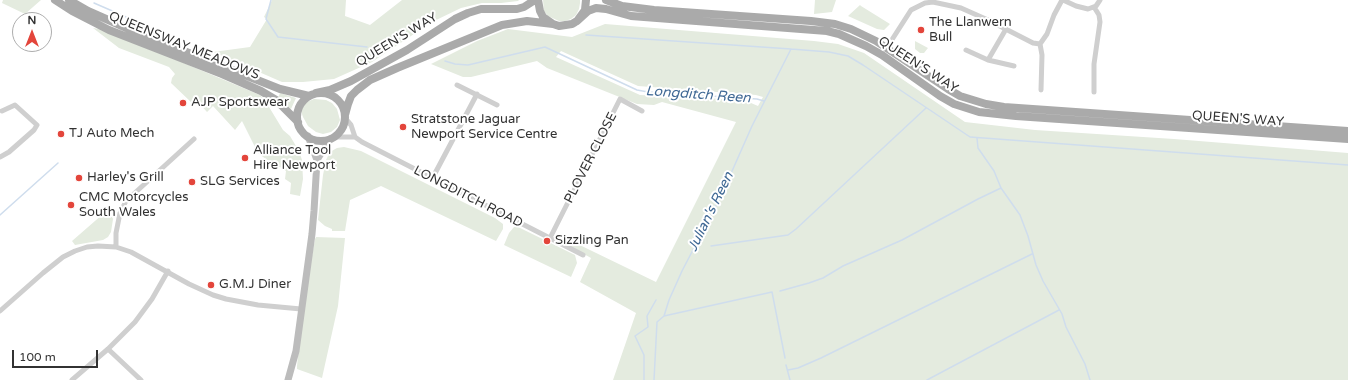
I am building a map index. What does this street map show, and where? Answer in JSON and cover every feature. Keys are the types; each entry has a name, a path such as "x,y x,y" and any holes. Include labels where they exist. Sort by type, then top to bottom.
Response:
{"main road":[{"name":"QUEENSWAY MEADOWS","path":"55,0 72,11 109,30 261,90 276,100 298,122"},
{"name":"QUEENSWAY MEADOWS","path":"69,0 88,11 131,30 280,89 312,95"},
{"name":"QUEEN'S WAY","path":"312,95 330,90 357,78 407,50 455,19 481,9 517,9 537,0 543,16 553,24"},
{"path":"577,21 585,10 586,0"},
{"name":"QUEEN'S WAY","path":"606,0 622,6 636,8 835,24 850,29 887,47 960,96 986,104 1004,107 1348,130"},
{"name":"QUEEN'S WAY","path":"345,116 351,96 357,90 370,80 397,68 502,25 527,21 565,26 577,21 588,11 596,8 606,9 631,16 827,31 839,34 859,42 882,55 940,96 954,104 979,112 1016,116 1348,139"},
{"path":"323,93 330,94 337,98 342,104 345,116 344,126 340,132 332,138 322,141 315,140 308,136 300,128 298,122 299,108 303,101 312,95 323,93"}],"street":[{"path":"1040,44 1044,40 1054,16 1063,0 1076,6 1088,8 1094,7 1100,0"},
{"path":"882,55 911,10 925,3 934,1 961,8 1033,43 1040,44"},
{"path":"1094,7 1099,15 1100,22 1095,60 1094,92"},
{"path":"988,60 1006,29"},
{"path":"1040,44 1042,55 1040,90"},
{"path":"966,50 988,60 1014,66"},
{"path":"457,84 497,104"},
{"path":"432,178 477,94"},
{"name":"PLOVER CLOSE","path":"550,238 620,99 642,111"},
{"path":"0,157 9,152 34,130 37,125 15,105 2,111"},
{"path":"317,160 321,156 326,143 332,138 355,137 351,125 345,116"},
{"path":"288,380 296,351 312,234 317,160 308,136"},
{"name":"LONGDITCH ROAD","path":"355,137 373,148 583,255"},
{"path":"116,247 116,233 120,212 126,201 194,139"},
{"path":"0,311 63,257 87,247 98,246 116,247 135,254 213,295 258,305 301,309"},
{"path":"72,380 108,349 135,322 152,299 168,271"},
{"path":"108,349 141,380"}],"shaded area":[{"path":"3,0 41,0 27,12 21,12 2,3"},
{"path":"272,0 346,0 345,16 370,25 402,0 519,0 501,3 482,3 461,8 432,22 372,62 334,79 303,82 282,82 213,52 250,47 267,19 264,17"},
{"path":"543,0 580,0 580,3 576,15 571,19 559,21 548,16 544,11"},
{"path":"815,0 836,0 832,12 814,14"},
{"path":"860,5 890,24 884,30 877,29 848,16"},
{"path":"605,24 838,44 864,53 965,122 1035,130 1174,139 1348,153 1348,380 613,380 636,313 580,282 591,258 557,239 559,235 656,282 736,122 662,102 654,105 637,104 547,68 537,61 471,77 463,77 431,64 477,41 508,29 572,37","holes":["561,51 638,86 756,95 763,97 758,106 744,100 640,95 556,57"]},
{"path":"93,28 105,30 260,95 299,151 302,160 303,179 300,196 290,194 291,183 285,179 286,171 280,167 266,163 267,160 258,153 242,121 235,130 213,106 207,112 196,100 192,103 171,83 175,74 169,67 119,48"},
{"path":"915,41 928,48 924,53 920,53 915,49"},
{"path":"280,93 296,98 291,109 278,98"},
{"path":"314,99 326,100 332,103 337,109 340,120 337,127 331,132 323,134 316,132 308,126 303,117 301,111 304,105"},
{"path":"344,147 361,151 495,218 503,224 503,229 496,241 381,186 350,200 345,231 332,231 332,229 325,226 318,220 323,175 326,160 330,152 337,148"},
{"path":"104,207 111,214 113,219 111,232 108,237 103,240 75,245 72,241 103,214"},
{"path":"516,226 575,255 577,263 571,277 504,245 509,233"},
{"path":"316,237 345,238 338,306 322,378 297,369 304,300"}],"waterway":[{"path":"271,0 266,19 278,37 367,47"},
{"path":"94,3 140,23"},
{"path":"586,35 829,52 848,56 970,137 1348,165"},
{"name":"Longditch Reen","path":"445,61 455,64 468,65 545,47 637,90 757,99 764,101"},
{"name":"Julian's Reen","path":"654,380 657,322 664,316 669,300 682,271 721,196 752,126 791,49"},
{"path":"711,246 788,235 926,108"},
{"path":"977,138 978,148 994,171 1001,188 1020,215 1028,236 1036,265 1043,281 1062,314 1066,327 1085,364 1090,380"},
{"path":"0,215 58,163"},
{"path":"780,291 823,278 843,266 902,240 1001,188"},
{"path":"788,370 798,368 821,358 1032,254"},
{"path":"664,316 772,292 785,358"},
{"path":"644,380 644,355 635,336 648,327 647,316 656,300"},
{"path":"927,380 1059,310"},
{"path":"786,365 790,380"}],"place":[{"name":"The Llanwern Bull","path":"921,30"},
{"name":"AJP Sportswear","path":"183,103"},
{"name":"Stratstone Jaguar Newport Service Centre","path":"403,127"},
{"name":"TJ Auto Mech","path":"61,134"},
{"name":"Alliance Tool Hire Newport","path":"245,158"},
{"name":"Harley's Grill","path":"79,178"},
{"name":"SLG Services","path":"192,182"},
{"name":"CMC Motorcycles South Wales","path":"71,205"},
{"name":"Sizzling Pan","path":"547,241"},
{"name":"G.M.J Diner","path":"211,285"}]}
